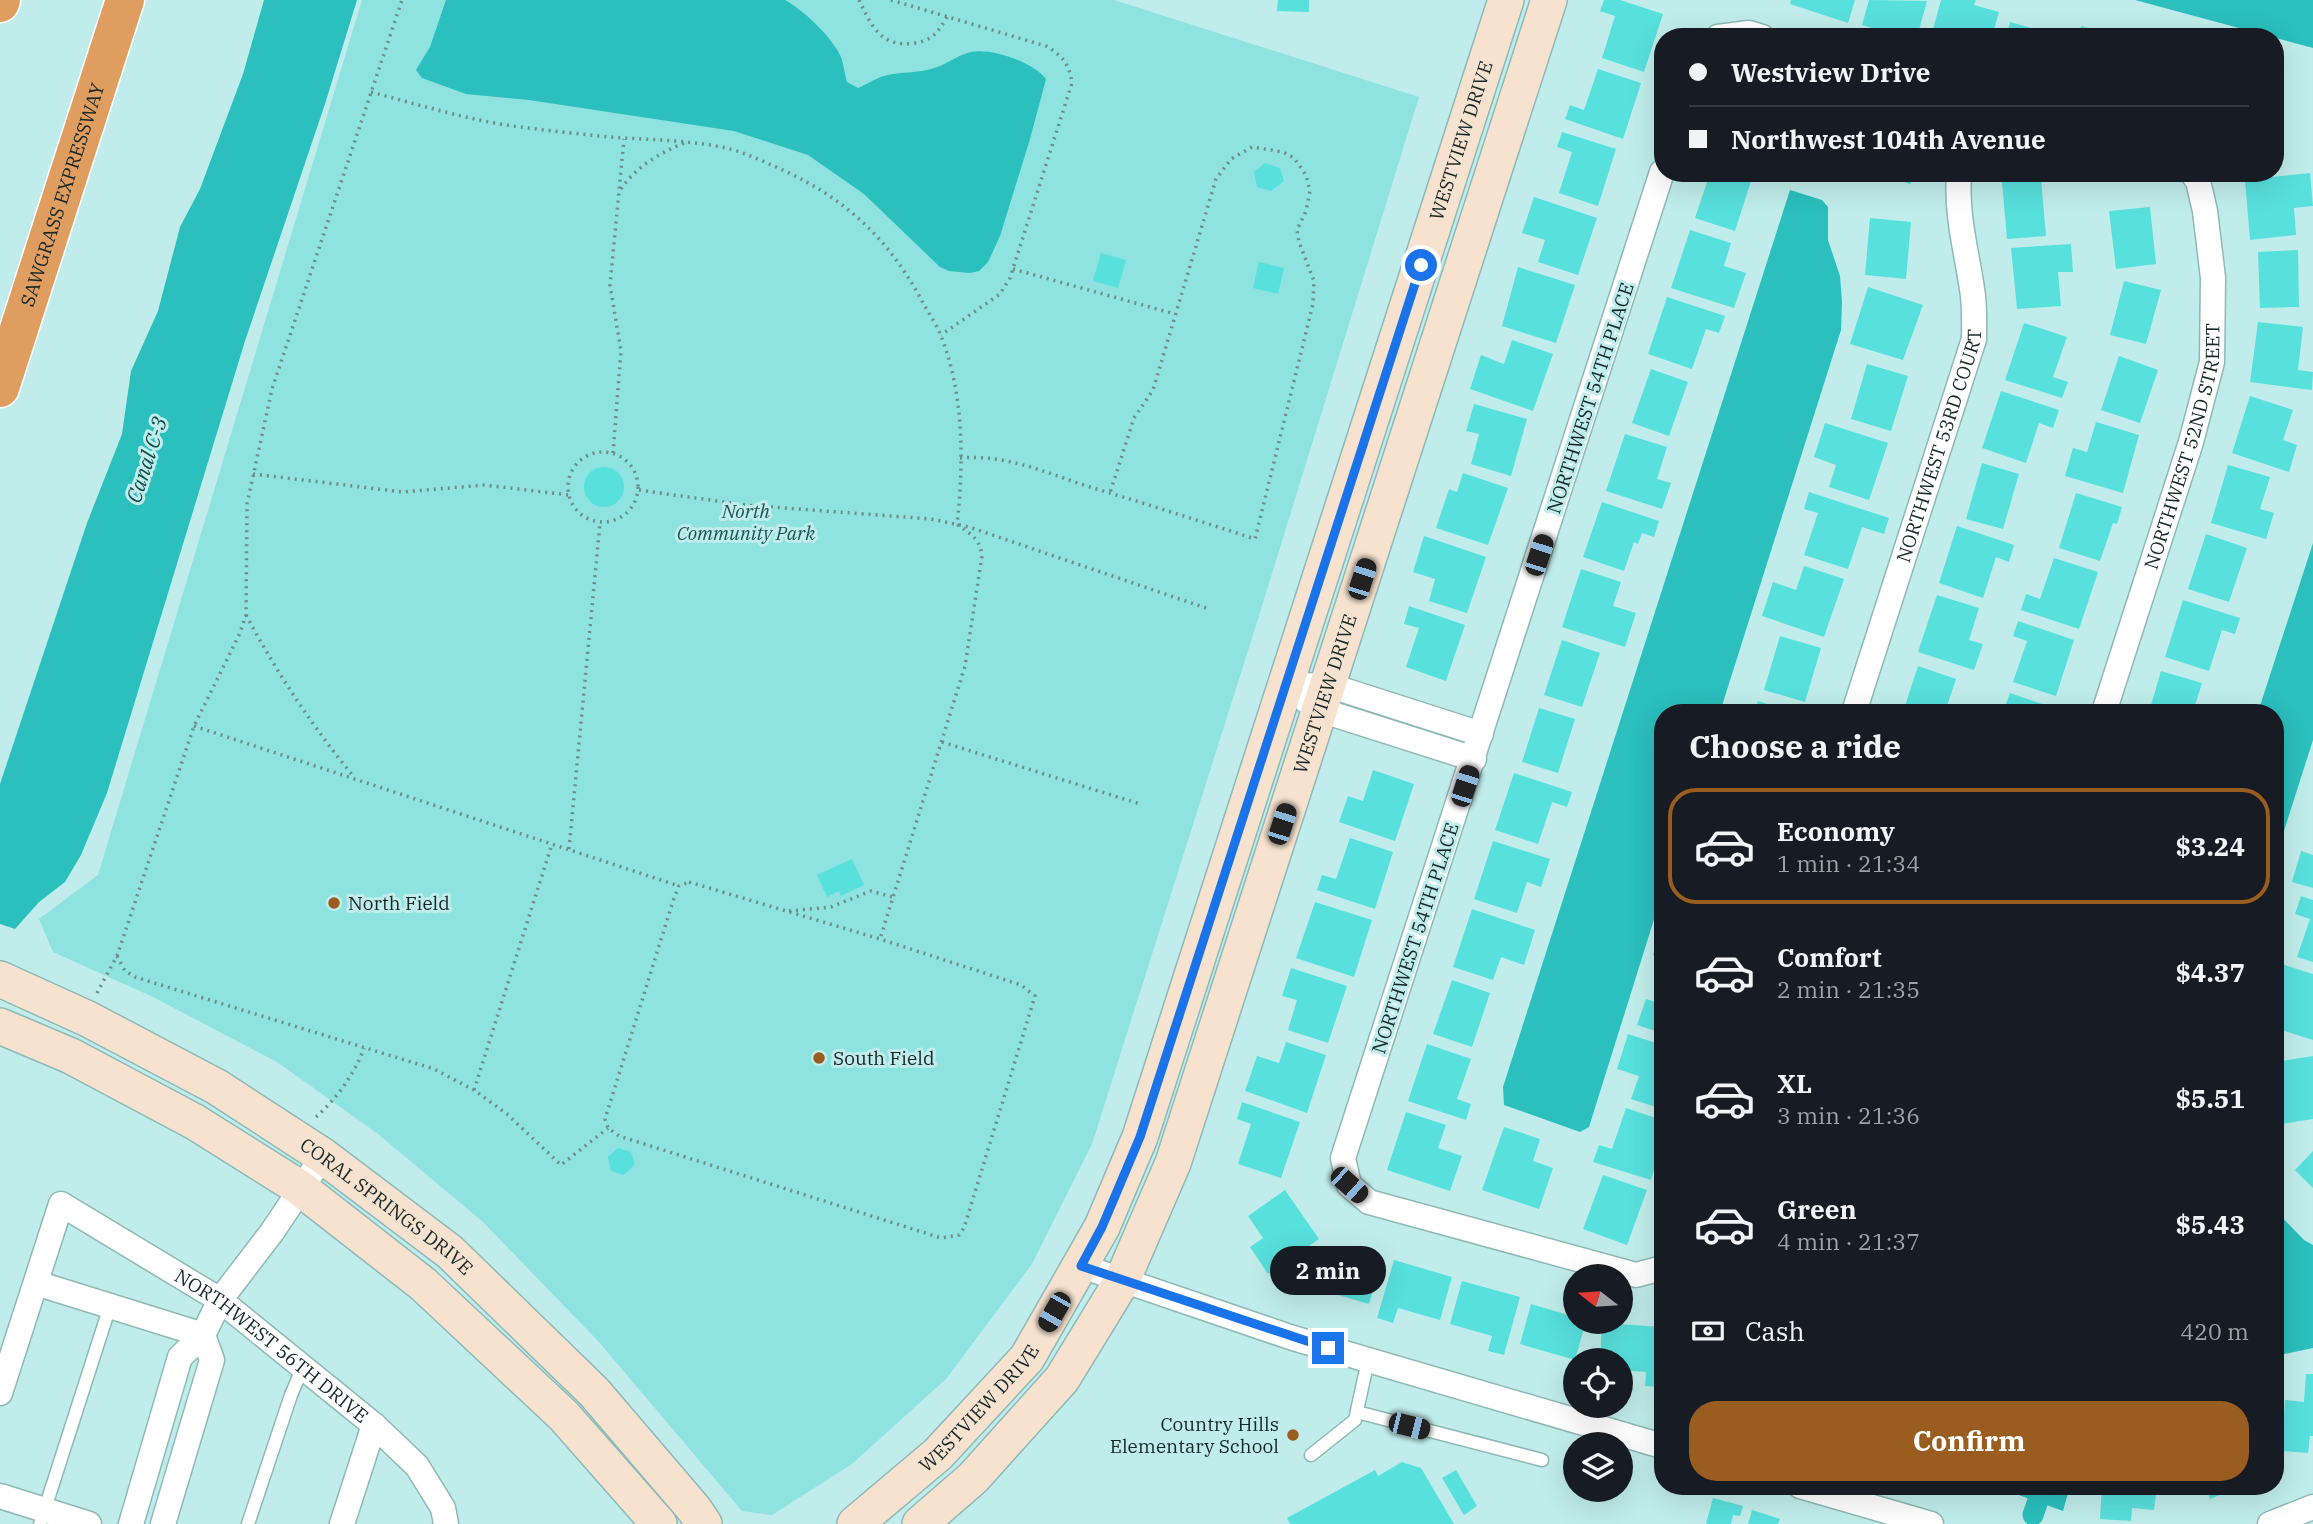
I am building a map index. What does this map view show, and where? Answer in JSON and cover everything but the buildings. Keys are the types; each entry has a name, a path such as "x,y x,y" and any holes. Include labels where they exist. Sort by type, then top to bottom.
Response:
{"highway":[{"name":"SAWGRASS EXPRESSWAY","path":"0,388 125,0"}],"street":[{"name":"WESTVIEW DRIVE","path":"855,1524 938,1454 1027,1357 1102,1227 1140,1137 1506,0"},
{"name":"WESTVIEW DRIVE","path":"920,1524 973,1478 1062,1379 1122,1281 1173,1163 1549,0"},
{"name":"NORTHWEST 54TH PLACE","path":"1654,1271 1636,1275 1368,1202 1349,1185 1343,1158 1659,182"},
{"name":"NORTHWEST 53RD COURT","path":"1857,704 1975,339 1973,291 1961,237 1959,182"},
{"name":"NORTHWEST 52ND STREET","path":"2107,704 2191,442 2212,362 2213,278 2206,211 2198,182"},
{"path":"1285,686 1482,734"},
{"path":"1324,697 1474,759"},
{"name":"CORAL SPRINGS DRIVE","path":"0,979 88,1019 217,1087 323,1156 450,1252 594,1391 704,1524"},
{"name":"CORAL SPRINGS DRIVE","path":"0,1026 71,1056 195,1122 300,1188 424,1284 564,1416 659,1524"},
{"path":"131,1524 180,1357 203,1335 220,1300 272,1232 323,1156"},
{"name":"NORTHWEST 56TH DRIVE","path":"36,1283 61,1204 220,1300 374,1425 417,1466 443,1508 446,1524"},
{"path":"1081,1266 1293,1338 1654,1444"},
{"path":"0,1393 36,1283 203,1335"},
{"path":"163,1524 212,1360 203,1335"},
{"path":"342,1524 374,1425"},
{"path":"1858,1495 1931,1524"},
{"path":"0,1496 42,1517 89,1524"},
{"path":"2270,1524 2313,1507"}],"lane":[{"path":"42,1517 110,1306"},
{"path":"1311,1455 1355,1420 1368,1360"},
{"path":"248,1524 303,1367"},
{"path":"1356,1412 1542,1460"}],"path":[{"path":"97,993 117,956 194,726 240,633 246,615 247,504 272,389 401,0"},
{"path":"859,0 881,36 900,45 927,41 937,34 947,17"},
{"path":"891,0 1046,46 1060,54 1069,68 1072,83 1013,269 1000,294 941,335"},
{"path":"371,92 454,115 496,123 722,147 755,158 819,188 845,206 889,249 906,271 941,335 958,408 960,493 957,524"},
{"path":"613,453 621,351 610,285 624,138"},
{"path":"619,191 632,173 666,150 685,142"},
{"path":"960,458 984,456 1004,459 1110,493 1255,539 1313,304 1314,281 1297,230 1307,211 1310,191 1306,175 1294,158 1283,152 1252,147 1231,159 1216,179 1153,390 1134,418 1110,493"},
{"path":"1013,269 1175,314"},
{"path":"601,451 613,453 624,458 633,467 639,490 630,510 622,518 600,523 580,514 569,495 568,483 571,471 589,454 601,451"},
{"path":"253,474 403,492 484,485 569,495"},
{"path":"639,490 745,505 931,519 957,524 1206,608"},
{"path":"569,849 600,523"},
{"path":"880,939 965,666 982,556 976,538 957,524"},
{"path":"246,615 275,669 309,720 355,779"},
{"path":"194,726 679,886 690,882 1021,985 1035,996 964,1228 959,1234 941,1237 619,1136 608,1128 605,1119 679,886"},
{"path":"942,742 1140,804"},
{"path":"474,1090 552,844"},
{"path":"787,911 831,906 870,891 893,897"},
{"path":"117,956 125,971 135,977 434,1069 474,1090 507,1114 561,1165 608,1128"},
{"path":"316,1117 328,1106 357,1068 364,1048"}],"green space":[{"name":"North Community Park","path":"362,0 1114,0 1419,97 1092,1144 1032,1264 946,1379 852,1464 772,1515 742,1511 598,1341 483,1222 378,1134 277,1062 151,996 53,952 39,919 98,875"}],"water":[{"name":"Canal C-3","path":"264,0 357,0 245,341 107,793 81,855 65,882 39,902 15,929 0,924 0,784 87,523 122,434 131,371 158,311 180,227 200,189 243,74"},
{"path":"446,0 785,0 808,16 830,40 841,58 847,82 858,88 884,76 931,69 966,53 980,51 1001,54 1022,62 1046,79 1000,236 988,262 979,271 949,271 940,267 864,194 808,155 734,131 529,100 466,94 422,78 416,70 430,47"},
{"path":"2135,0 2313,0 2313,48 2284,40 2284,28 2239,28"},
{"path":"1790,190 1822,200 1828,207 1828,240 1840,276 1841,330 1723,704 1654,704 1654,920 1589,1127 1580,1132 1504,1105 1503,1087"},
{"path":"2313,543 2313,740 2284,831 2284,704 2261,704"},
{"path":"2284,1219 2304,1240 2313,1245 2313,1348 2284,1354"},
{"path":"2019,1495 2067,1495 2063,1511"}],"waterway":[{"path":"2033,1515 2040,1495"}],"place":[{"name":"North Field","path":"334,903"},
{"name":"South Field","path":"819,1058"},
{"name":"Country Hills Elementary School","path":"1293,1435"}],"route":[{"path":"1328,1348 1081,1266 1102,1227 1140,1137 1421,265"}]}
